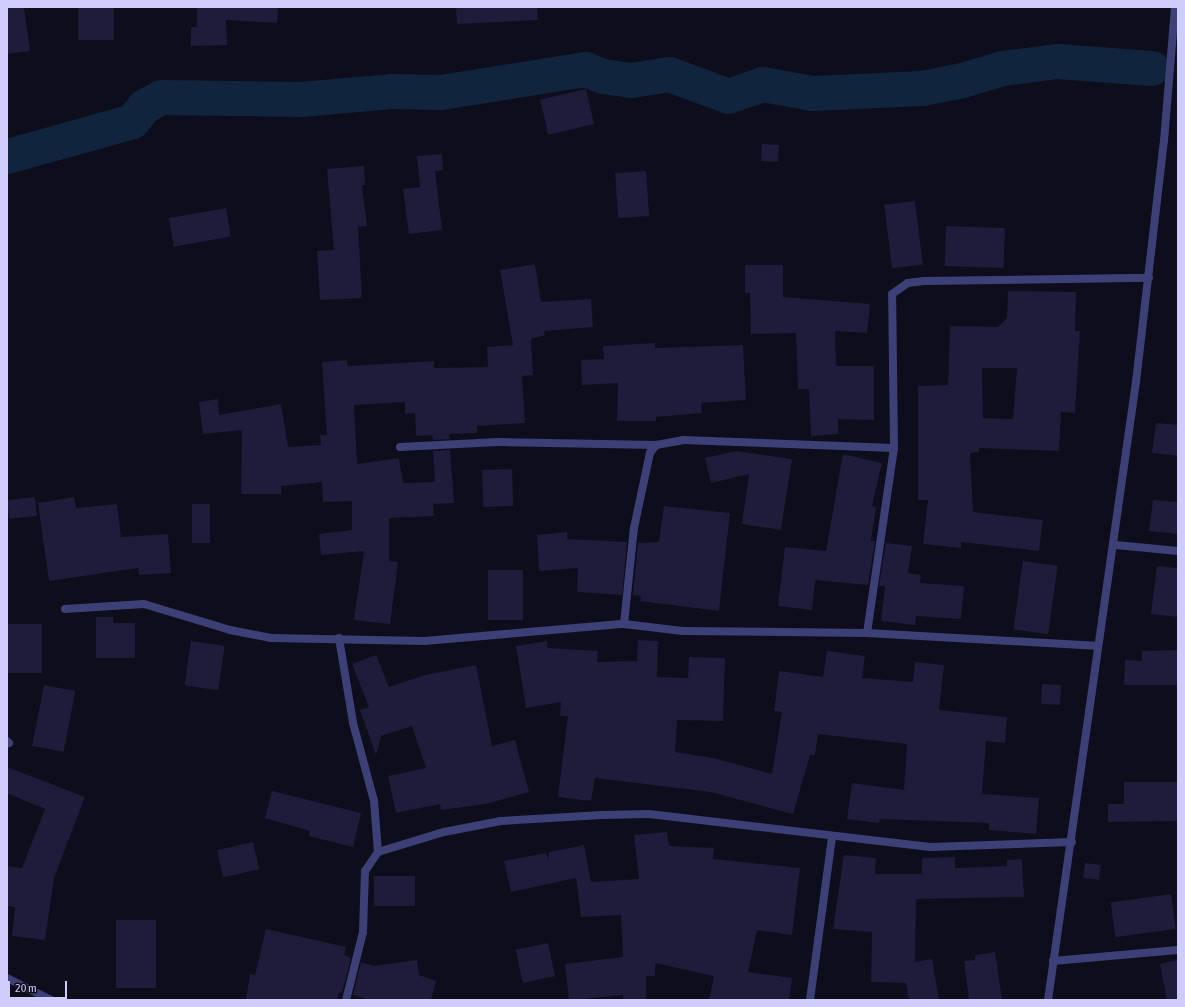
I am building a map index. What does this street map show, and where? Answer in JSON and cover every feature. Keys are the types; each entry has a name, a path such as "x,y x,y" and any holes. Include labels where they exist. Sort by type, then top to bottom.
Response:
{"street":[{"path":"1048,1000 1072,842 1096,646 1116,545 1149,278 1175,7"},
{"path":"867,633 894,448 892,294 908,282 1149,278"},
{"path":"400,447 498,442 656,445 683,440 894,448"},
{"path":"624,624 634,528 650,453 656,445"},
{"path":"1116,545 1178,551"},
{"path":"65,609 144,604 230,630 271,638 338,638 424,641 624,624 683,630 867,633 1096,646"},
{"path":"338,638 353,723 374,801 378,852"},
{"path":"346,1000 363,932 365,871 378,852 444,832 501,821 602,815 649,814 832,838 930,847 1072,842"},
{"path":"810,1000 832,838"},
{"path":"1053,961 1178,950"},
{"path":"7,978 51,1000"}],"building":[{"path":"7,7 24,7 30,51 7,54"},
{"path":"78,7 114,7 114,40 78,40"},
{"path":"197,7 278,7 277,23 226,20 227,45 191,46 191,27 197,27"},
{"path":"456,7 537,7 538,20 457,24"},
{"path":"586,89 594,124 548,135 540,100"},
{"path":"762,144 779,145 778,162 761,161"},
{"path":"442,154 443,170 435,171 442,230 409,234 403,189 420,187 417,156"},
{"path":"364,166 365,185 362,185 367,226 358,227 362,298 320,300 317,251 334,250 327,169"},
{"path":"646,171 649,216 618,218 615,173"},
{"path":"915,201 923,265 892,268 884,205"},
{"path":"226,208 231,237 174,247 169,218"},
{"path":"946,226 1005,228 1004,268 945,266"},
{"path":"535,264 541,302 591,299 593,327 544,331 545,335 531,339 533,375 522,376 525,423 477,426 477,433 449,434 450,439 433,440 432,435 416,436 415,413 405,414 405,402 354,405 357,464 399,458 403,483 435,482 433,451 450,450 454,503 433,504 434,516 389,518 389,561 398,562 390,624 354,620 364,551 321,555 319,534 352,530 352,501 323,502 322,482 281,486 281,494 241,494 242,430 203,434 199,402 218,399 219,415 281,404 288,447 321,445 320,435 327,435 322,362 347,360 348,366 434,361 434,368 488,367 487,347 513,345 500,270"},
{"path":"745,265 783,265 783,297 870,304 867,333 835,331 836,366 874,366 874,420 838,419 838,434 811,436 809,389 798,389 796,333 751,334 750,293 745,293"},
{"path":"1008,291 1076,292 1075,331 1080,331 1075,413 1061,412 1059,451 979,448 979,452 970,453 973,512 1043,520 1039,551 961,542 961,548 923,544 928,500 918,500 918,386 948,385 950,326 998,327 1007,318","holes":["982,368 1017,368 1013,419 983,418"]},
{"path":"655,343 655,348 743,345 746,400 701,403 702,413 656,417 656,421 617,421 618,383 582,385 581,360 604,359 603,346"},
{"path":"1156,423 1178,425 1178,456 1152,453"},
{"path":"736,451 792,459 781,530 742,524 749,474 711,483 705,458"},
{"path":"843,454 882,463 872,506 876,507 871,541 875,541 868,585 815,580 812,610 778,606 785,547 826,551"},
{"path":"512,469 513,506 483,507 482,470"},
{"path":"35,497 37,516 9,519 7,500"},
{"path":"74,497 76,508 117,504 121,537 168,534 171,573 139,575 138,568 49,581 38,503"},
{"path":"1153,500 1178,502 1178,534 1149,531"},
{"path":"192,504 210,504 210,543 192,543"},
{"path":"664,506 730,513 719,611 640,601 641,596 633,595 638,543 659,542"},
{"path":"567,532 567,539 627,542 622,595 577,592 578,568 539,571 537,535"},
{"path":"886,543 912,546 908,573 921,575 920,583 964,586 961,619 916,616 915,625 881,621 885,586 879,586"},
{"path":"1023,561 1058,566 1048,634 1013,629"},
{"path":"1157,566 1178,568 1178,617 1151,614"},
{"path":"488,570 523,570 523,620 488,620"},
{"path":"96,617 113,617 113,623 135,623 135,658 96,658"},
{"path":"7,624 42,624 42,673 7,673"},
{"path":"638,640 658,641 657,677 688,678 689,657 725,658 723,721 677,720 675,752 713,758 772,774 782,712 774,711 779,671 823,677 827,651 865,656 862,678 913,682 915,662 944,665 939,710 1007,717 1005,743 986,741 982,794 1039,798 1036,834 989,830 989,823 880,819 879,823 847,819 852,783 904,790 907,744 818,734 815,755 810,755 793,814 711,792 595,778 591,801 558,797 568,716 560,716 561,702 526,708 516,646 547,641 548,648 598,651 597,662 637,661"},
{"path":"191,641 225,646 218,690 185,686"},
{"path":"1178,650 1178,685 1124,685 1125,660 1142,661 1142,651"},
{"path":"376,655 389,687 425,675 476,665 492,746 515,740 529,792 486,804 441,810 440,804 396,813 388,776 426,768 412,726 381,736 376,755 360,710 369,707 352,664"},
{"path":"1042,684 1061,685 1060,705 1041,704"},
{"path":"44,685 75,691 64,752 32,746"},
{"path":"7,767 85,797 54,878 45,940 12,936 15,907 7,906 7,866 22,868 45,809 7,793"},
{"path":"1124,782 1178,782 1178,821 1108,822 1108,804 1124,804"},
{"path":"272,791 361,813 353,847 309,836 310,831 265,818"},
{"path":"667,832 669,846 714,848 713,859 800,868 792,935 757,930 748,972 792,978 789,1000 709,1000 714,976 655,963 655,976 646,976 646,1000 623,1000 623,995 569,1000 565,964 623,957 621,915 581,917 576,878 511,892 504,861 546,853 548,860 549,852 584,845 591,882 639,879 634,835"},
{"path":"253,842 259,869 223,878 217,850"},
{"path":"844,855 876,858 875,874 922,874 922,858 955,857 955,868 1007,866 1007,860 1022,859 1024,897 916,899 915,962 932,959 939,1000 909,1000 906,983 871,982 872,932 833,929"},
{"path":"1085,863 1101,865 1099,880 1083,878"},
{"path":"374,876 415,876 415,906 374,906"},
{"path":"1171,894 1176,929 1115,937 1111,902"},
{"path":"116,920 156,920 156,988 116,988"},
{"path":"266,929 346,947 344,955 351,958 342,993 339,992 337,1000 246,1000 250,974 255,975"},
{"path":"548,943 555,976 523,983 516,950"},
{"path":"995,952 1002,1000 969,1000 964,961 975,960 975,955"},
{"path":"417,960 419,975 436,981 431,1000 371,1000 353,995 361,962 373,966"},
{"path":"1178,960 1178,1000 1167,1000 1160,964"}],"waterway":[{"path":"7,156 132,121 144,106 161,97 300,99 391,91 441,92 585,69 602,76 631,80 669,74 728,96 762,84 812,93 922,88 962,80 1002,68 1057,61 1152,68"}]}
